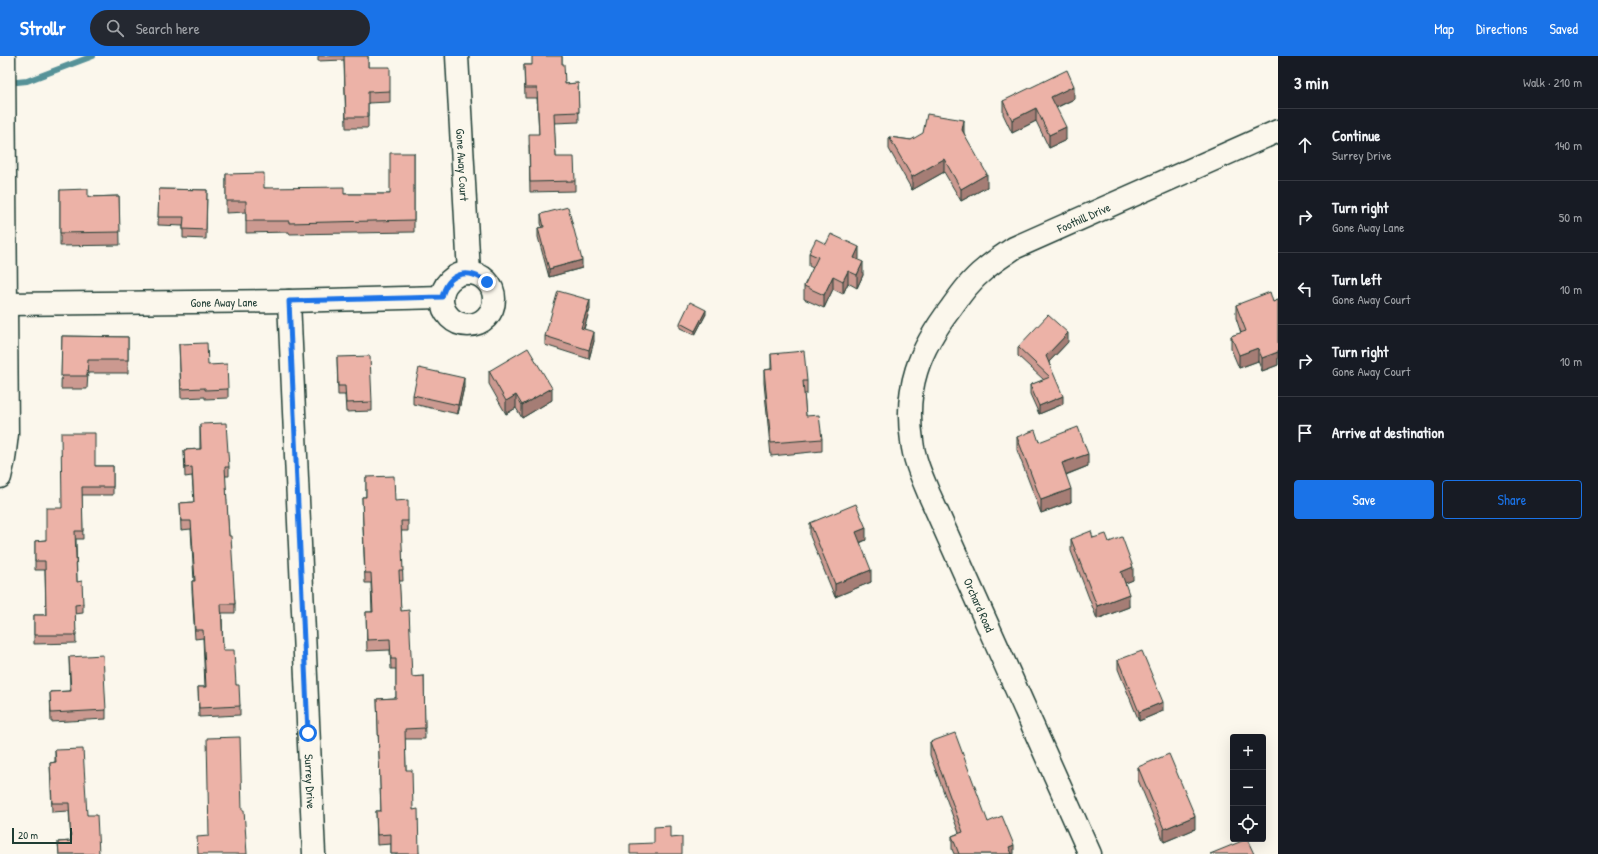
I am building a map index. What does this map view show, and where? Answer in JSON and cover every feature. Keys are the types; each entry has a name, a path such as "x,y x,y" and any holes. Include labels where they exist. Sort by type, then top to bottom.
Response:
{"street":[{"name":"Gone Away Court","path":"457,56 469,273"},
{"path":"0,477 7,434 4,59"},
{"name":"Foothill Drive","path":"924,348 934,331 964,290 984,269 1014,248 1278,132"},
{"path":"469,273 479,276 487,282 492,290 494,300 491,310 485,318 476,323 466,325 456,322 448,316 443,307 442,297 444,287 451,279 459,274 469,273"},
{"name":"Gone Away Lane","path":"6,304 289,301 442,297"},
{"name":"Surrey Drive","path":"289,301 314,854"},
{"name":"Orchard Road","path":"924,348 912,385 910,406 912,442 917,463 929,494 1090,854"}],"building":[{"path":"344,56 368,56 368,67 390,67 390,91 368,92 368,117 346,117"},
{"path":"532,56 562,56 565,84 578,83 579,112 554,113 556,157 574,157 575,181 530,182 529,134 539,134 537,88 525,88 524,65 532,65"},
{"path":"1067,70 1074,86 1051,97 1066,127 1049,135 1036,108 1012,120 1003,101"},
{"path":"927,114 964,120 962,130 987,174 961,189 944,159 912,177 889,137 911,140 923,133"},
{"path":"390,153 414,153 414,220 289,223 289,221 246,221 246,201 226,201 226,174 264,173 264,188 344,187 344,194 390,194"},
{"path":"88,189 88,197 119,196 120,232 60,233 60,190"},
{"path":"159,189 207,190 206,230 183,229 184,217 158,217"},
{"path":"568,207 582,260 549,269 538,228 544,227 541,214"},
{"path":"831,234 859,247 854,258 863,262 857,275 848,271 843,281 833,276 824,295 804,286 818,257 809,253 816,239 826,244"},
{"path":"558,291 590,300 581,328 594,332 589,350 545,336"},
{"path":"1270,292 1273,302 1278,300 1278,352 1262,358 1258,348 1239,355 1231,336 1246,331 1236,305"},
{"path":"690,302 706,310 695,331 680,323"},
{"path":"1048,315 1068,333 1046,356 1063,396 1039,406 1030,385 1050,377 1018,347"},
{"path":"62,336 128,337 128,360 88,360 87,376 61,376"},
{"path":"207,343 208,365 227,364 228,389 181,389 179,344"},
{"path":"528,348 552,388 522,405 516,395 506,401 489,371"},
{"path":"804,351 807,381 803,381 806,416 819,415 822,439 771,443 764,370 772,369 771,354"},
{"path":"370,356 372,402 346,403 345,386 338,386 337,357"},
{"path":"419,368 464,378 458,405 413,395"},
{"path":"226,423 229,467 225,467 235,604 221,604 223,650 234,650 236,685 239,685 240,706 199,708 198,687 206,687 203,630 195,630 192,581 195,581 191,521 181,521 180,503 194,502 192,467 185,468 184,450 201,449 200,424"},
{"path":"1078,427 1088,454 1062,463 1071,489 1041,500 1017,437 1035,430 1039,442"},
{"path":"61,433 95,433 95,466 113,466 113,487 82,487 83,531 75,531 77,582 82,581 83,604 75,605 76,635 34,635 34,615 46,615 45,561 35,561 35,541 46,540 46,508 62,508"},
{"path":"394,476 395,501 408,500 408,521 401,521 403,571 399,571 401,611 409,610 412,677 424,676 425,728 405,729 406,770 412,770 413,810 418,809 419,854 391,854 391,834 377,835 376,811 381,811 377,699 396,698 396,659 391,659 390,639 367,640 366,612 373,612 371,573 365,573 362,497 366,497 366,477"},
{"path":"856,504 866,528 856,532 871,570 835,584 810,523"},
{"path":"1091,531 1093,538 1106,534 1109,542 1122,537 1133,567 1121,572 1129,594 1097,606 1071,539"},
{"path":"1142,651 1163,702 1139,712 1118,660"},
{"path":"103,655 106,710 51,713 50,692 71,691 69,657"},
{"path":"955,733 988,822 1002,816 1014,845 1009,847 1012,854 959,854 952,836 963,832 930,742"},
{"path":"240,737 242,810 244,810 247,854 198,854 197,837 209,836 207,738"},
{"path":"83,749 87,815 97,815 99,854 59,854 58,842 71,841 69,803 52,803 50,763 56,762 55,750"},
{"path":"1169,754 1195,816 1164,829 1138,767"},
{"path":"670,826 670,838 682,837 682,854 630,854 630,844 654,843 654,827"},
{"path":"1240,842 1248,842 1254,854 1210,854"}],"waterway":[{"path":"7,83 27,81 93,56"}],"route":[{"path":"308,733 289,301 442,297 444,287 451,279 459,274 469,273 479,276 487,282"}]}
